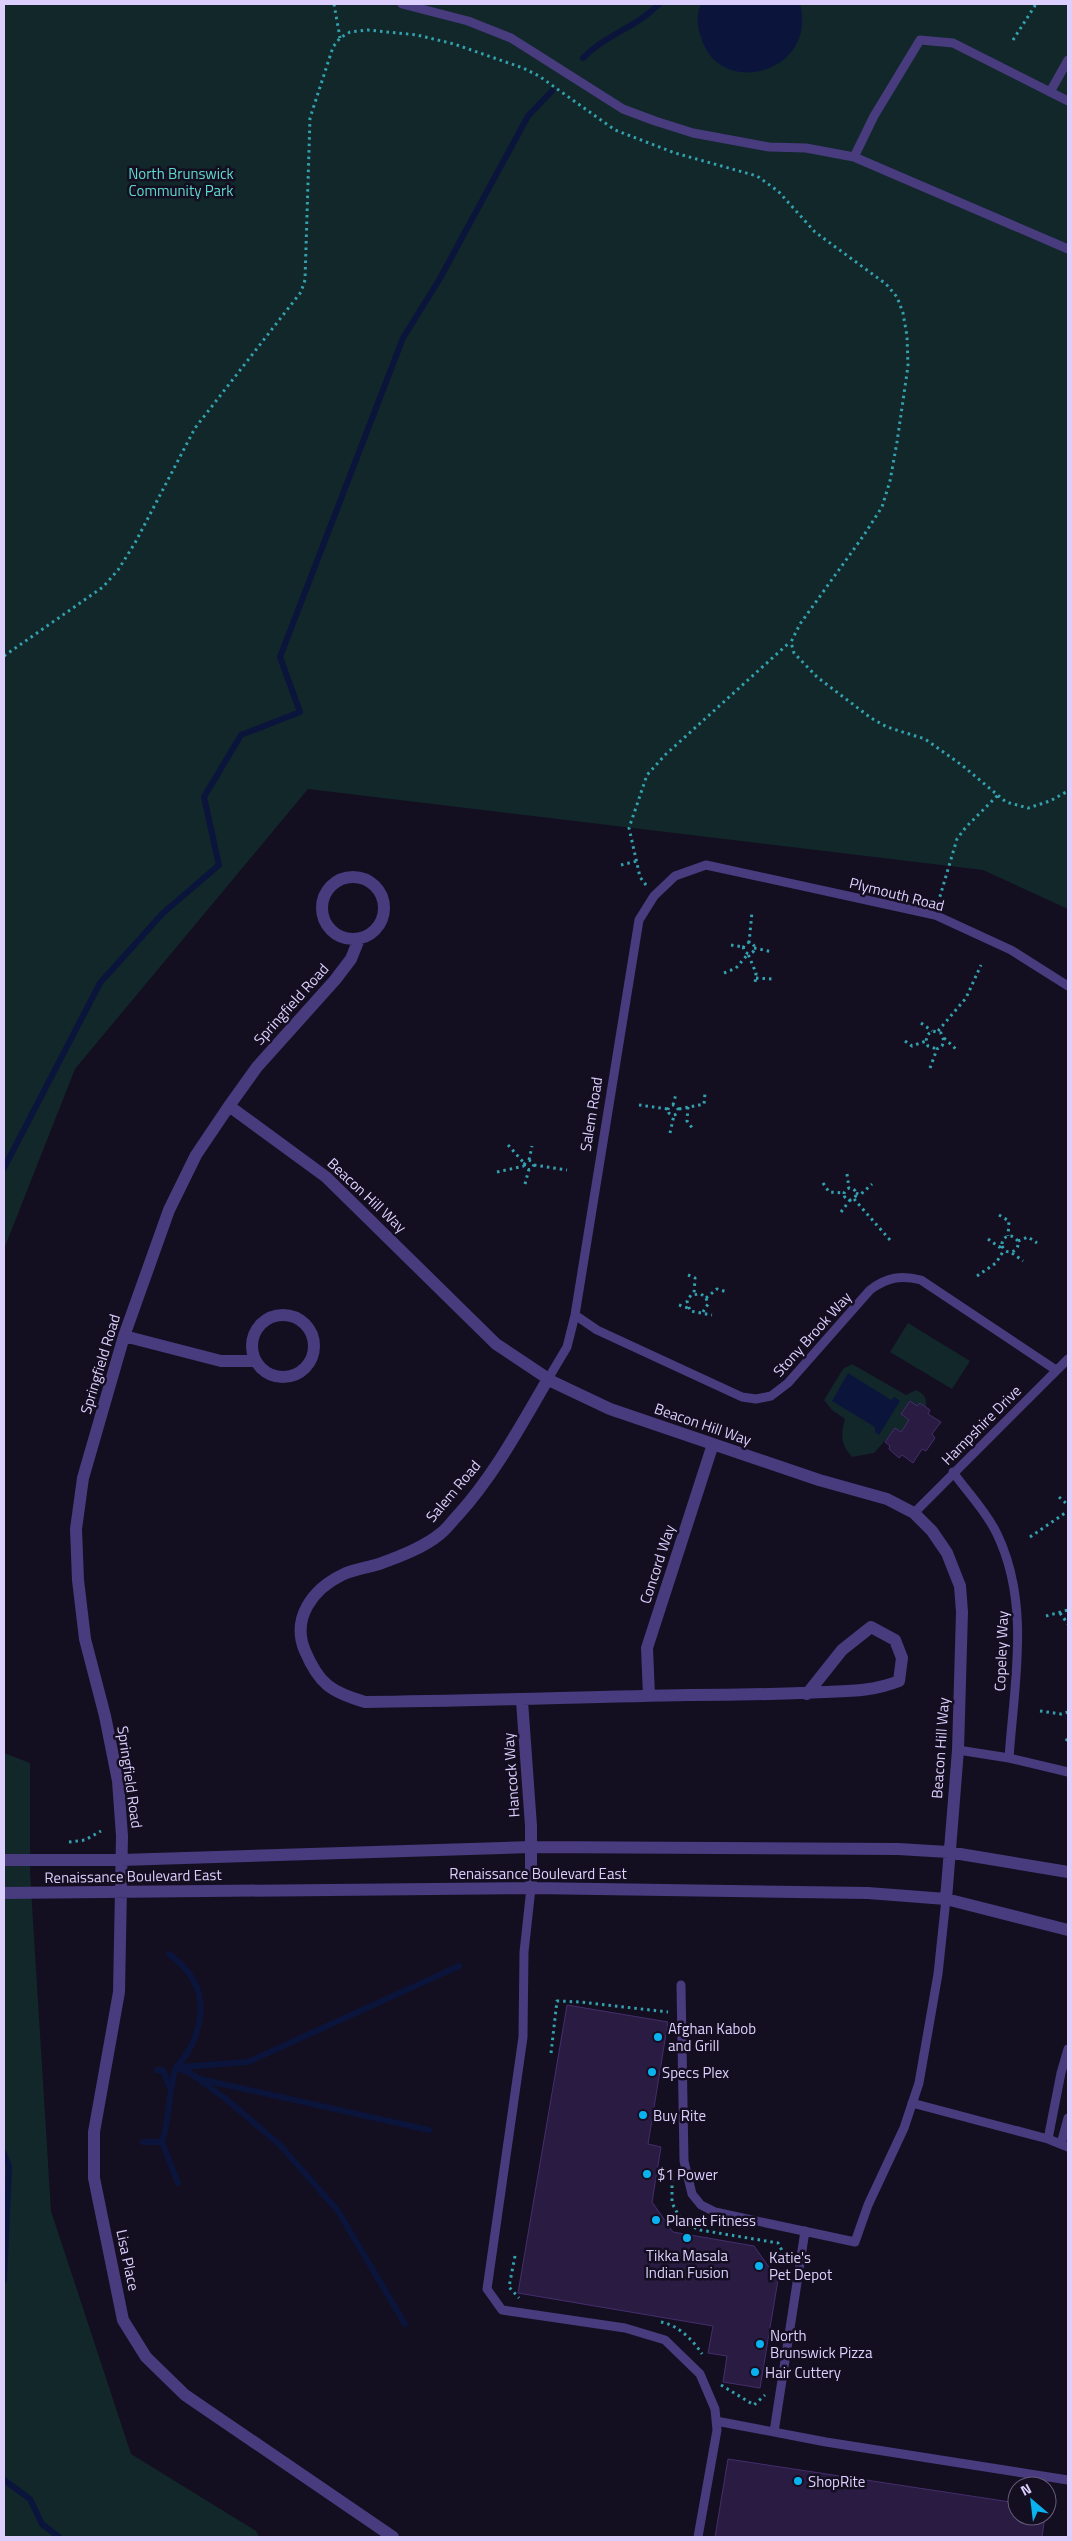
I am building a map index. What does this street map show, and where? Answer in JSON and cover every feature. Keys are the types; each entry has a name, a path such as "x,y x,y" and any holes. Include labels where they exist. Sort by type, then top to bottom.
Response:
{"street":[{"path":"350,877 360,878 374,885 383,898 383,919 369,935 359,939 340,936 326,922 323,913 326,894 340,880 350,877"},
{"name":"Springfield Road","path":"121,1860 122,1836 118,1781 105,1716 85,1639 78,1580 76,1529 83,1478 124,1336 170,1210 196,1155 257,1067 335,980 351,959 359,939"},
{"name":"Beacon Hill Way","path":"229,1106 326,1177 496,1344 548,1379 610,1409 819,1480 887,1499 914,1513 932,1531 947,1553 960,1586 962,1612 958,1750 948,1852 946,1899"},
{"path":"124,1336 221,1361 256,1361 271,1375 291,1376 300,1372 308,1365 313,1351 312,1336 300,1320 280,1315 270,1318 255,1332 252,1347 256,1361"},
{"name":"Salem Road","path":"548,1379 501,1459 470,1502 440,1534 412,1550 343,1575 322,1588 307,1604 300,1623 302,1644 311,1665 324,1684 341,1695 365,1702 522,1701 649,1696 807,1694 878,1689 899,1681 902,1658 895,1640 871,1627 842,1650 807,1694"},
{"name":"Concord Way","path":"649,1696 647,1648 713,1444"},
{"name":"Hancock Way","path":"522,1701 531,1848 531,1888"},
{"name":"Renaissance Boulevard East","path":"4,1860 121,1860 531,1848 888,1849 948,1852 1068,1872"},
{"name":"Lisa Place","path":"121,1860 119,1992 94,2132 94,2178 123,2320 146,2357 185,2395 393,2537"},
{"name":"Renaissance Boulevard East","path":"4,1893 531,1888 868,1893 946,1899 1068,1930"}],"lane":[{"path":"402,4 468,21 511,38 623,109 655,121 702,135 769,147 806,148 854,157 1068,249"},
{"path":"854,157 874,116 920,40 953,43 1068,101"},
{"path":"1050,92 1068,60"},
{"name":"Plymouth Road","path":"706,865 935,915 1011,950 1068,986"},
{"name":"Salem Road","path":"548,1379 567,1347 575,1315 639,920 654,896 675,876 706,865"},
{"name":"Stony Brook Way","path":"575,1315 597,1330 742,1397 756,1399 771,1396 788,1383 870,1290 882,1281 908,1277 921,1280 1056,1370"},
{"name":"Hampshire Drive","path":"914,1513 1068,1359"},
{"name":"Copeley Way","path":"953,1472 996,1532 1009,1564 1016,1596 1018,1638 1009,1758"},
{"path":"958,1750 1009,1758 1068,1772"},
{"path":"531,1888 524,1952 523,2037 487,2290 502,2310 625,2328 665,2340 700,2374 715,2409 717,2430 698,2537"},
{"path":"681,1985 684,2161 692,2194 701,2205 715,2212 855,2242 868,2205 904,2128 919,2083 938,1974 946,1899"},
{"path":"1048,2139 1060,2073 1068,2050"},
{"path":"912,2103 1065,2145 1068,2118"},
{"path":"774,2432 805,2231"},
{"path":"716,2421 1068,2480"}],"path":[{"path":"334,4 340,38"},
{"path":"1014,40 1036,4"},
{"path":"4,656 102,587 118,570 135,543 195,428 301,292 306,280 310,118 327,62 340,38 350,32 368,30 417,35 454,44 539,76 616,130 644,143 757,176 778,192 815,232 878,276 897,297 903,313 907,336 908,366 890,481 882,506 864,535 800,624 791,642 666,755 647,776 629,828 640,877 654,896"},
{"path":"791,642 794,653 803,665 840,696 886,728 925,739 963,766 998,795 1016,806 1028,808 1050,801 1068,791"},
{"path":"935,915 951,850 956,839 998,795"},
{"path":"621,866 637,861"},
{"path":"731,945 744,947 749,943 752,912"},
{"path":"749,943 754,948 773,952"},
{"path":"744,947 756,978 755,984"},
{"path":"724,974 736,968 754,948"},
{"path":"938,1031 966,998 981,964"},
{"path":"756,978 772,979"},
{"path":"921,1023 932,1031 938,1031 957,1050"},
{"path":"932,1031 927,1035 926,1041 928,1046 937,1049"},
{"path":"930,1068 937,1049 944,1044 944,1038"},
{"path":"904,1041 912,1046 926,1041"},
{"path":"670,1133 674,1115 679,1109 704,1104 705,1093"},
{"path":"668,1110 673,1105 676,1094"},
{"path":"639,1105 668,1110 670,1114 674,1115"},
{"path":"673,1105 679,1109"},
{"path":"688,1107 687,1121 693,1129"},
{"path":"508,1145 530,1169"},
{"path":"498,1172 524,1164 529,1160 532,1146"},
{"path":"529,1160 534,1165 567,1170"},
{"path":"525,1184 530,1169 534,1165"},
{"path":"823,1183 829,1192 844,1193 849,1188 850,1181 846,1174"},
{"path":"856,1194 860,1195 872,1184"},
{"path":"849,1188 853,1189 856,1194"},
{"path":"844,1193 846,1199 852,1200 890,1240"},
{"path":"840,1212 856,1194"},
{"path":"978,1276 996,1263 1003,1248 1003,1240 1008,1236 1009,1221 1000,1215"},
{"path":"1008,1236 1014,1237 1018,1241"},
{"path":"1018,1241 1028,1237 1037,1243"},
{"path":"988,1240 1012,1252 1023,1261"},
{"path":"1012,1252 1017,1250 1018,1241"},
{"path":"688,1276 695,1278 694,1294 687,1302 688,1308"},
{"path":"706,1298 717,1289 727,1292"},
{"path":"694,1294 701,1294 706,1298 707,1307 703,1312"},
{"path":"679,1305 688,1308 693,1313 703,1312 712,1315"},
{"path":"1030,1537 1068,1510 1068,1504 1059,1497"},
{"path":"1046,1616 1068,1610"},
{"path":"1060,1613 1068,1624"},
{"path":"1040,1711 1060,1714 1068,1712"},
{"path":"60,1843 85,1840 101,1832"},
{"path":"551,2053 556,2001 581,2002 671,2013"},
{"path":"672,2173 672,2203 682,2222 700,2230 778,2243 786,2257 786,2266"},
{"path":"515,2256 509,2288 518,2298 528,2299"},
{"path":"652,2320 671,2324 695,2344 706,2360"},
{"path":"720,2384 754,2404 764,2397 766,2388"}],"green space":[{"name":"North Brunswick Community Park","path":"4,4 1068,4 1068,909 983,870 308,789 75,1069 4,1249"},
{"path":"908,1323 970,1361 952,1389 890,1352"},
{"path":"852,1364 906,1395 916,1390 919,1391 924,1396 926,1407 921,1403 917,1406 910,1401 901,1414 909,1420 901,1432 895,1429 874,1453 852,1457 842,1440 845,1419 832,1410 824,1400 843,1369"},
{"path":"4,1753 30,1763 30,1872 51,2211 131,2454 256,2531 259,2537 4,2537"}],"water":[{"path":"701,4 800,4 802,28 795,47 781,61 764,70 745,72 727,68 711,56 701,37 698,12"},
{"path":"848,1373 891,1400 895,1397 900,1401 879,1435 875,1432 875,1427 832,1401"}],"building":[{"path":"910,1401 917,1406 920,1403 930,1410 928,1414 941,1422 932,1434 935,1438 926,1451 922,1449 913,1463 902,1455 899,1458 889,1449 890,1446 885,1442 895,1428 901,1432 909,1420 901,1414"},
{"path":"567,2005 668,2022 648,2144 661,2147 652,2202 673,2232 754,2246 778,2280 760,2388 723,2382 727,2356 708,2353 713,2326 518,2293"},
{"name":"ShopRite","path":"728,2459 1007,2501 1007,2526 1044,2526 1042,2537 715,2537"}],"waterway":[{"path":"583,58 601,43 641,19 659,4"},
{"path":"4,1168 100,983 163,913 219,865 204,797 241,735 300,712 280,657 403,338 439,280 528,116 552,91"},
{"path":"169,1954 190,1975 196,1985 200,2001 197,2032 188,2051 176,2067"},
{"path":"179,2067 248,2062 459,1966"},
{"path":"143,2142 162,2142 176,2067 190,2073 226,2099 280,2145 338,2211 405,2324"},
{"path":"157,2070 163,2070 169,2086"},
{"path":"200,2079 429,2130"},
{"path":"162,2142 178,2183"},
{"path":"4,2153 9,2166 4,2280"},
{"path":"4,2480 30,2499 42,2524 59,2537"}],"place":[{"name":"Afghan Kabob and Grill","path":"658,2037"},
{"name":"Specs Plex","path":"652,2072"},
{"name":"Buy Rite","path":"643,2115"},
{"name":"$1 Power","path":"647,2174"},
{"name":"Planet Fitness","path":"656,2220"},
{"name":"Tikka Masala Indian Fusion","path":"687,2238"},
{"name":"Katie's Pet Depot","path":"759,2266"},
{"name":"North Brunswick Pizza","path":"760,2344"},
{"name":"Hair Cuttery","path":"755,2372"},
{"name":"ShopRite","path":"798,2481"}]}
